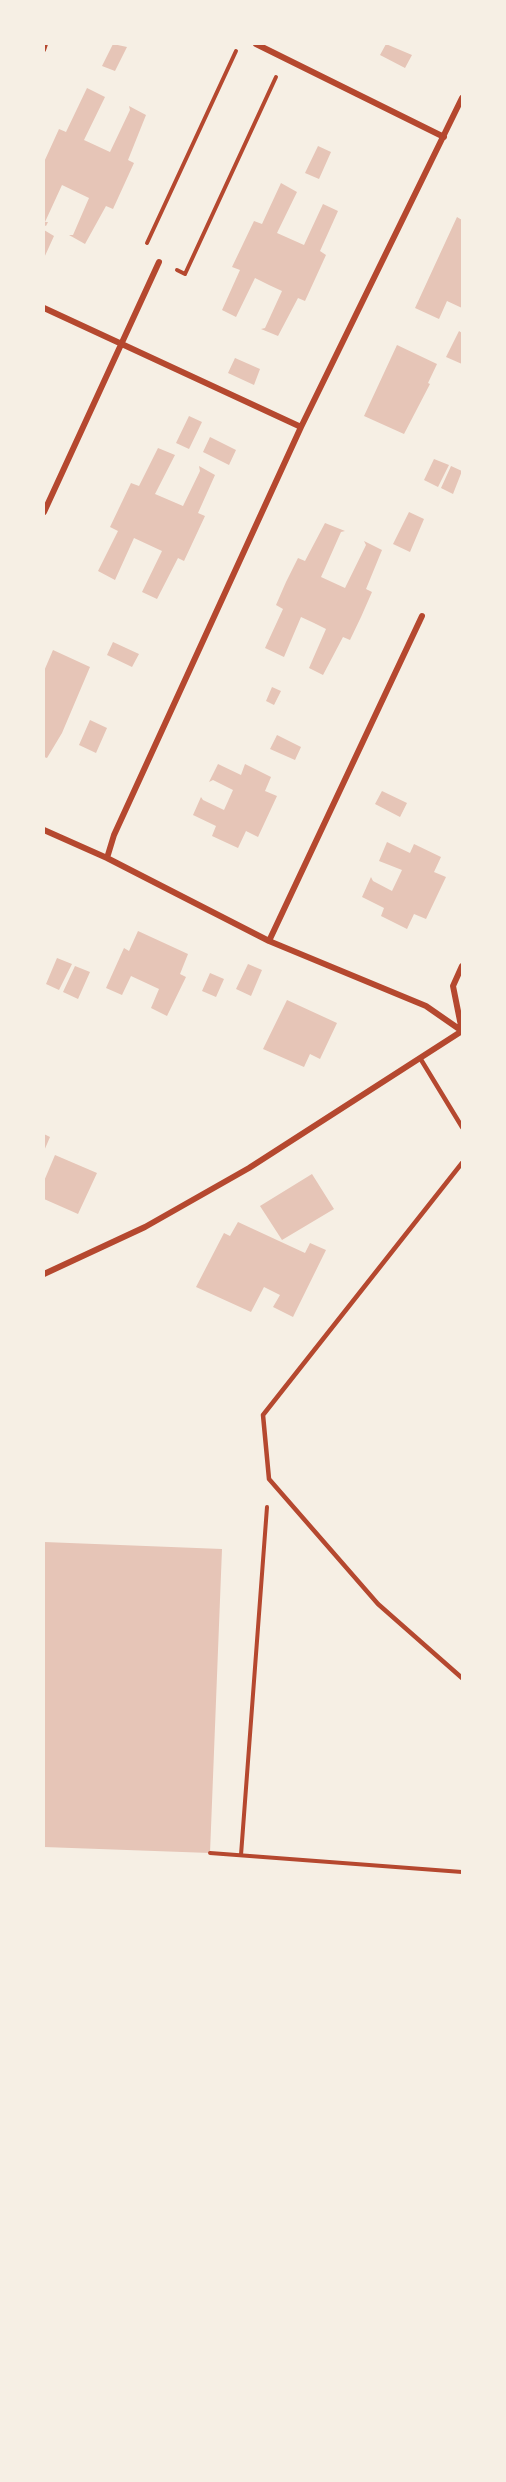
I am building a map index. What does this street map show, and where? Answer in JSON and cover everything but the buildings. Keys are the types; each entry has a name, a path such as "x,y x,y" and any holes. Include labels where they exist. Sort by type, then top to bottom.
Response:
{"street":[{"path":"256,44 444,137"},
{"path":"107,858 114,835 301,427 462,98"},
{"path":"44,512 159,262"},
{"path":"44,308 301,427"},
{"path":"269,941 422,616"},
{"path":"44,830 107,858 269,941 426,1006 462,1031"},
{"path":"462,966 453,986 462,1031"},
{"path":"44,1274 145,1227 249,1168 462,1031"}],"lane":[{"path":"420,1058 462,1127"},
{"path":"462,1163 263,1415 269,1479 378,1604 462,1678"}],"path":[{"path":"44,50 46,44"},
{"path":"240,44 142,254 185,274 285,58"},
{"path":"241,1855 269,1479"},
{"path":"210,1853 462,1872"}]}
